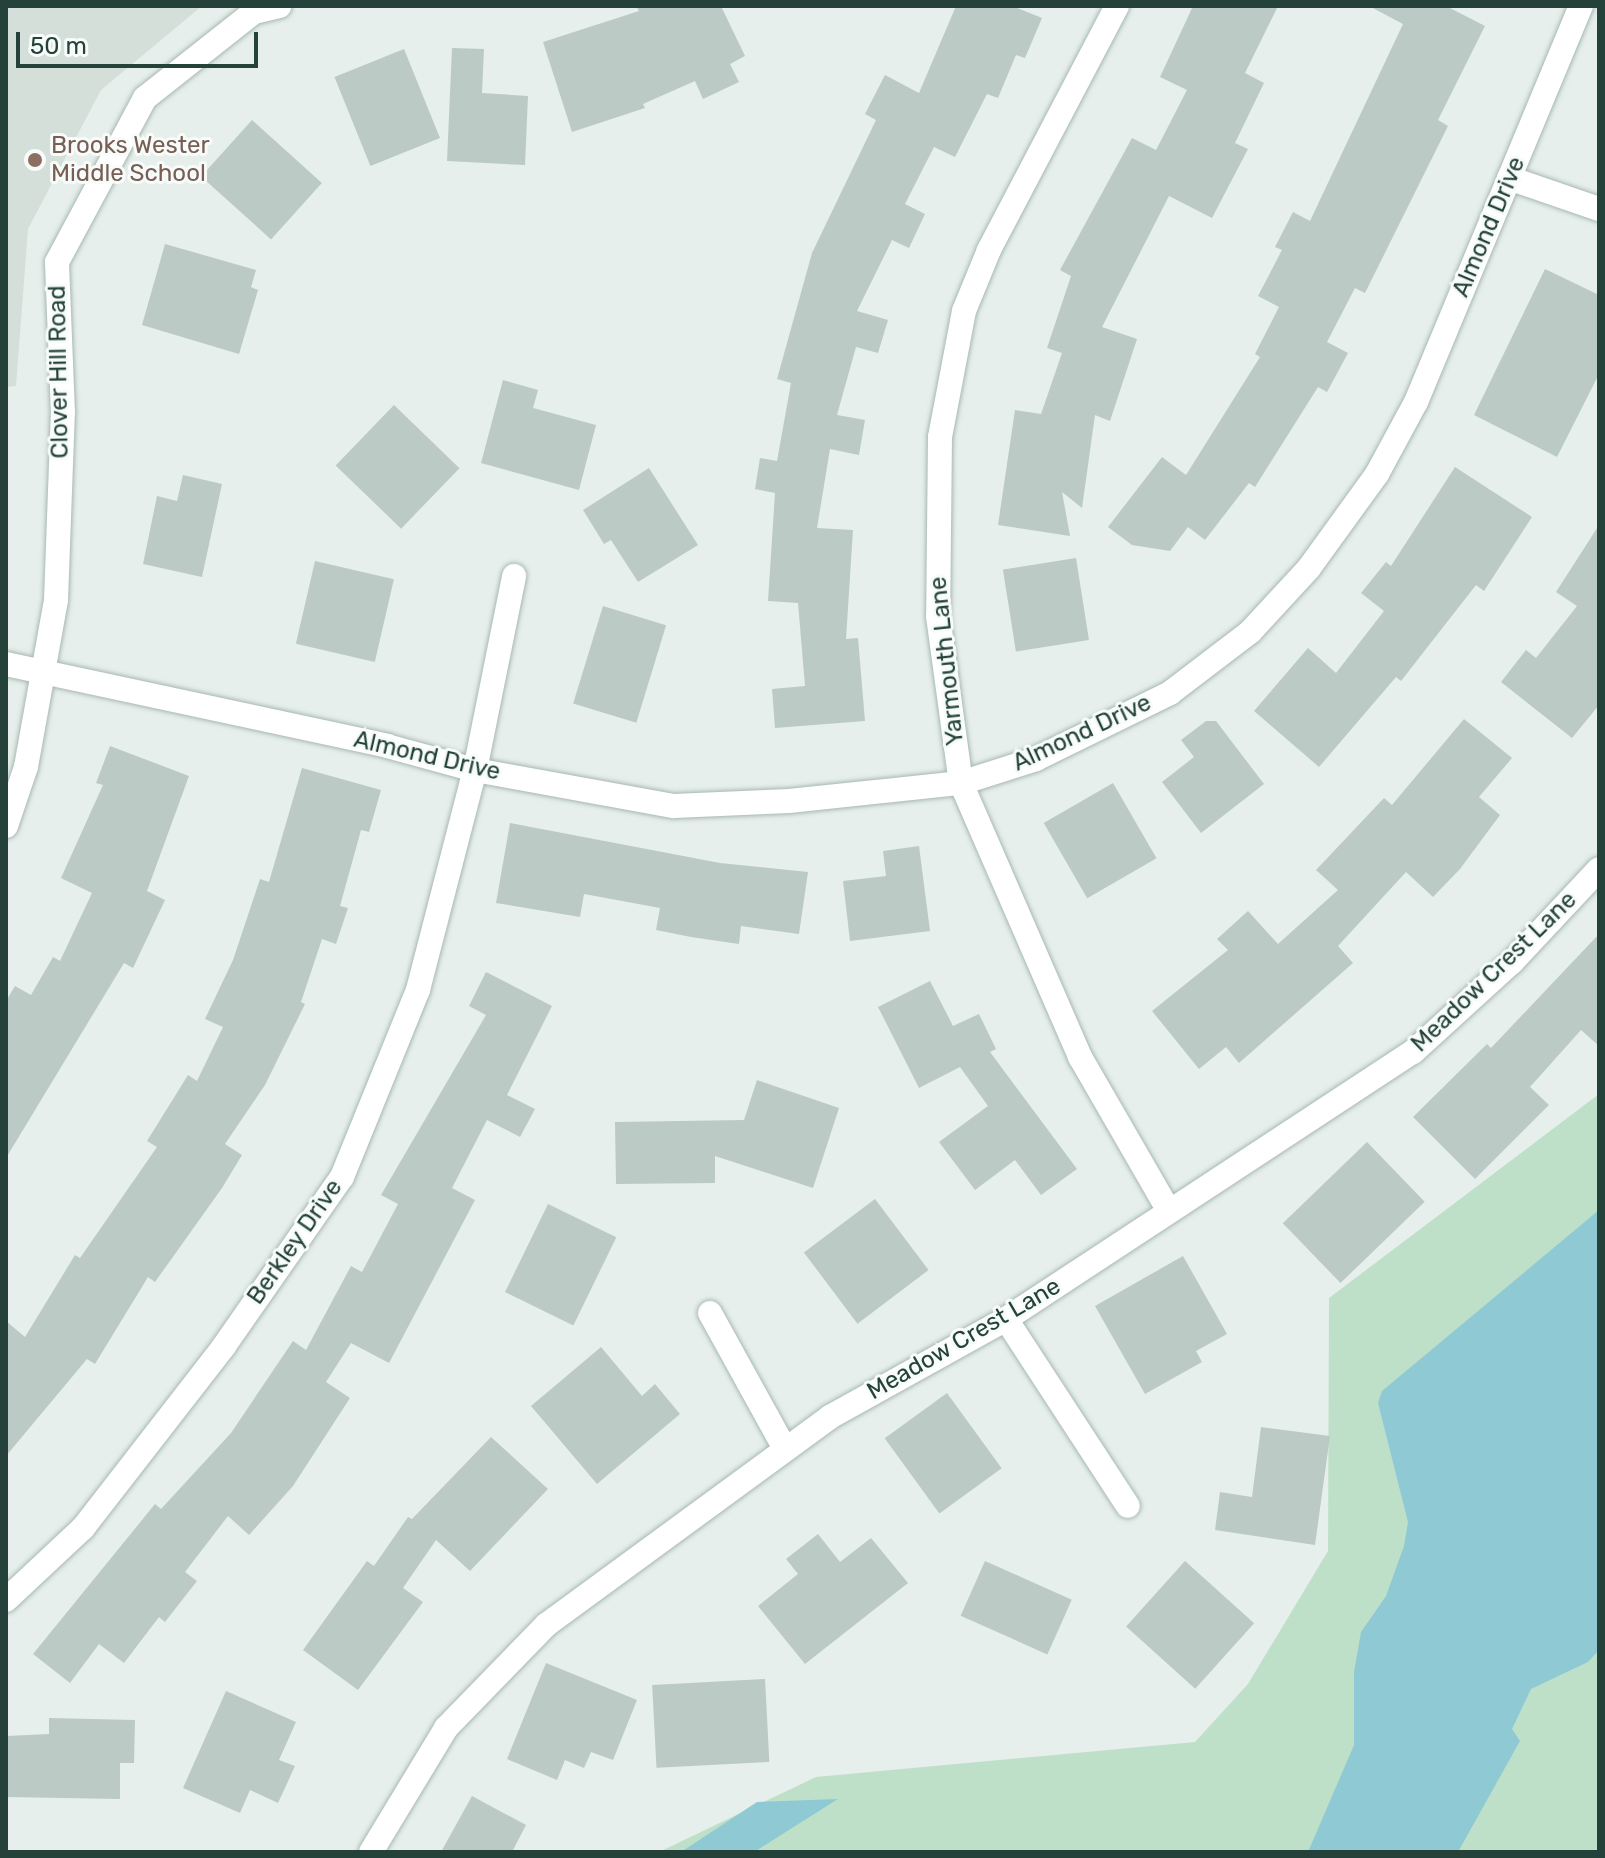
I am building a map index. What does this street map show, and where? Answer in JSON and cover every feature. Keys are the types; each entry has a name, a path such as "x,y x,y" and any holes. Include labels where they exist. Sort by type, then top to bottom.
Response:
{"street":[{"name":"Clover Hill Road","path":"6,826 26,767 56,600 63,413 57,262 145,98 254,12 279,6"},
{"name":"Yarmouth Lane","path":"1117,6 989,250 964,311 946,395 936,538 938,616 961,783 1080,1057 1169,1211"},
{"name":"Almond Drive","path":"6,664 475,770 674,806 789,801 961,783 1036,759 1170,693 1250,632 1309,568 1377,474 1416,402 1581,6"},
{"path":"1509,178 1599,209"},
{"name":"Berkley Drive","path":"6,1600 83,1528 224,1346 342,1177 418,990 475,770 514,576"},
{"name":"Meadow Crest Lane","path":"371,1852 446,1728 546,1625 830,1417 1006,1319 1413,1052 1512,962 1599,869"},
{"path":"710,1313 785,1449"},
{"path":"1006,1319 1128,1506"}],"shaded area":[{"name":"Brooks Wester Middle School","path":"6,6 202,6 101,90 28,229 16,386 6,387"}],"green space":[{"path":"1599,1094 1599,1852 659,1852 816,1777 1195,1742 1248,1684 1328,1551 1329,1298"}],"water":[{"path":"1599,1210 1599,1650 1588,1662 1531,1689 1512,1729 1520,1741 1458,1852 1308,1852 1354,1745 1354,1672 1361,1632 1386,1596 1404,1546 1408,1522 1378,1403 1382,1391"},
{"path":"838,1799 754,1852 681,1852 757,1802"}],"building":[{"path":"636,6 721,6 745,56 730,64 739,82 703,99 695,81 643,104 645,108 572,132 543,42 639,11"},
{"path":"956,6 1012,6 1042,18 1025,58 1016,55 998,98 987,94 955,157 934,147 905,204 925,214 909,248 892,240 857,311 888,320 878,353 856,347 837,415 865,420 859,455 830,449 817,528 853,530 846,639 858,638 865,721 775,728 772,689 805,686 798,603 768,601 775,493 755,489 760,458 777,461 791,383 777,379 812,253 876,120 865,114 885,75 919,93"},
{"path":"1193,6 1278,6 1245,73 1264,83 1235,143 1248,149 1212,218 1169,196 1102,327 1137,339 1110,421 1095,415 1082,508 1062,492 1070,536 998,525 1015,410 1041,414 1062,353 1047,348 1071,276 1060,270 1132,138 1156,150 1187,90 1160,77"},
{"path":"1369,6 1446,6 1485,26 1438,120 1448,126 1365,293 1355,288 1327,342 1348,353 1327,392 1318,387 1255,487 1249,483 1205,540 1188,527 1170,551 1132,545 1108,527 1162,457 1186,475 1260,357 1255,354 1279,307 1258,296 1282,250 1275,247 1293,212 1310,221 1403,24"},
{"path":"452,48 484,49 482,93 528,96 525,165 447,161"},
{"path":"404,49 440,138 370,166 334,77"},
{"path":"252,120 322,183 271,239 201,176"},
{"path":"165,244 256,270 251,287 258,290 239,354 142,325"},
{"path":"1545,269 1599,295 1599,374 1557,457 1474,415"},
{"path":"503,380 538,390 533,408 596,425 579,490 481,463"},
{"path":"394,405 459,468 401,529 336,465"},
{"path":"1455,467 1532,517 1484,591 1476,585 1401,681 1396,677 1319,767 1254,711 1308,648 1336,673 1384,611 1361,593 1386,562 1391,566"},
{"path":"649,468 698,545 638,582 611,540 604,544 583,510"},
{"path":"183,475 222,484 202,577 143,564 157,496 177,501"},
{"path":"1599,525 1599,705 1572,738 1501,682 1526,650 1536,658 1577,606 1556,592"},
{"path":"1076,558 1089,640 1016,652 1003,570"},
{"path":"315,561 394,579 375,662 296,644"},
{"path":"603,606 666,625 636,723 573,704"},
{"path":"1464,719 1512,758 1479,797 1500,815 1460,869 1433,897 1406,872 1338,946 1353,963 1239,1063 1226,1047 1199,1069 1152,1011 1228,950 1217,939 1248,911 1278,944 1338,890 1316,870 1384,798 1392,805"},
{"path":"1206,721 1216,721 1264,784 1201,833 1162,782 1194,757 1181,740"},
{"path":"110,746 189,776 147,891 165,900 133,968 124,963 6,1158 6,1001 15,986 31,995 53,957 60,961 92,893 61,878 103,785 96,783"},
{"path":"302,768 381,790 369,832 361,830 340,906 348,908 336,944 322,939 301,1002 305,1004 265,1085 225,1144 242,1155 222,1188 155,1282 148,1277 95,1364 87,1359 6,1456 6,1321 25,1337 75,1255 80,1258 157,1147 147,1141 188,1075 197,1081 223,1027 205,1019 233,960 260,879 269,882"},
{"path":"1113,783 1156,858 1087,898 1044,823"},
{"path":"510,823 720,863 808,872 799,934 741,926 739,944 691,937 656,930 660,908 584,894 580,917 496,903"},
{"path":"919,846 930,931 850,941 843,881 886,876 883,851"},
{"path":"1599,934 1599,1046 1581,1030 1530,1087 1549,1105 1475,1179 1413,1117 1487,1044 1491,1048"},
{"path":"486,972 552,1006 507,1095 535,1109 520,1137 487,1120 452,1188 475,1200 389,1363 351,1343 326,1382 350,1398 293,1486 249,1535 228,1516 185,1572 197,1581 165,1622 159,1617 124,1663 99,1644 70,1683 33,1654 155,1504 161,1509 231,1433 293,1341 306,1350 351,1266 362,1272 398,1204 381,1195 486,1015 469,1006"},
{"path":"930,981 953,1026 979,1014 996,1049 990,1052 1077,1169 1041,1195 1015,1160 975,1190 939,1142 988,1106 960,1067 919,1088 878,1007"},
{"path":"757,1080 839,1108 813,1188 715,1156 715,1183 616,1184 615,1122 744,1120"},
{"path":"1367,1142 1425,1202 1340,1283 1283,1223"},
{"path":"875,1199 929,1270 857,1324 804,1253"},
{"path":"548,1204 616,1237 573,1325 505,1292"},
{"path":"1183,1256 1227,1334 1196,1351 1202,1362 1145,1394 1095,1306"},
{"path":"601,1347 642,1396 655,1384 680,1414 597,1484 531,1406"},
{"path":"947,1393 1002,1468 939,1513 885,1438"},
{"path":"1261,1427 1330,1436 1315,1545 1215,1530 1220,1492 1252,1497"},
{"path":"491,1437 548,1489 470,1571 436,1540 403,1588 423,1602 358,1690 303,1650 367,1561 374,1566 408,1517 412,1519"},
{"path":"818,1534 840,1562 871,1538 908,1583 805,1664 758,1606 798,1574 786,1559"},
{"path":"985,1561 1072,1600 1047,1654 961,1616"},
{"path":"1185,1561 1254,1623 1195,1689 1126,1626"},
{"path":"546,1663 637,1700 613,1760 591,1752 584,1768 565,1760 557,1780 507,1759"},
{"path":"765,1679 769,1762 656,1768 652,1685"},
{"path":"226,1691 296,1722 279,1760 295,1766 278,1803 250,1790 240,1813 183,1788"},
{"path":"49,1718 135,1720 134,1763 120,1763 120,1799 6,1797 6,1736 49,1734"},
{"path":"472,1796 526,1825 512,1852 441,1852"}],"place":[{"name":"Brooks Wester Middle School","path":"35,160"}]}
